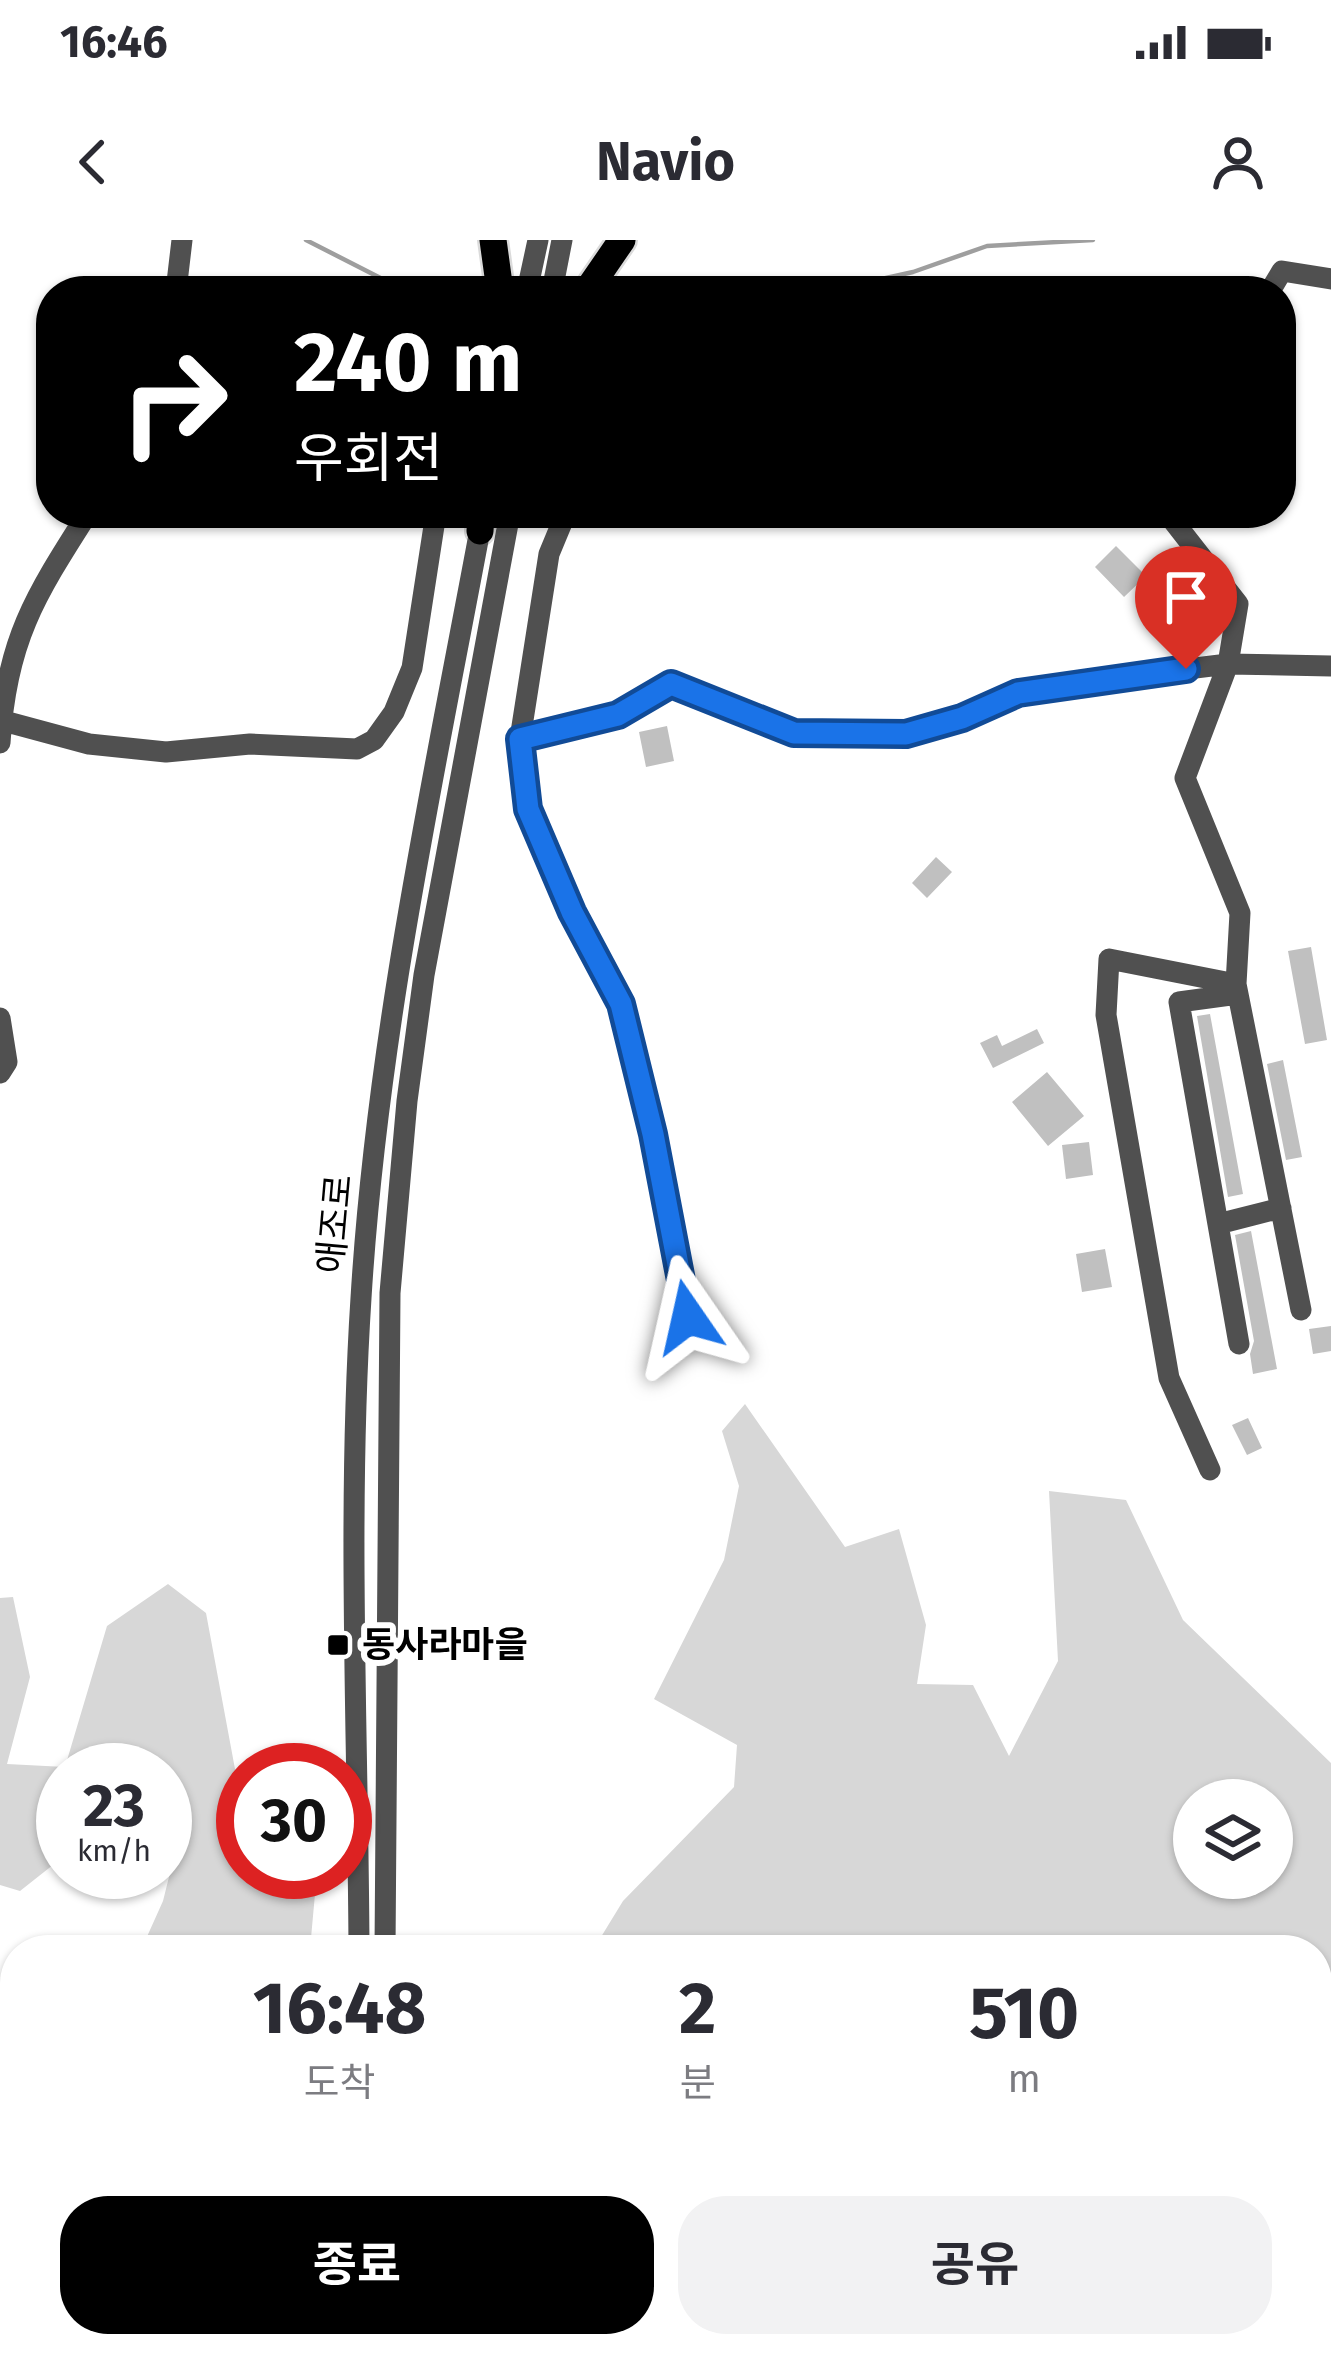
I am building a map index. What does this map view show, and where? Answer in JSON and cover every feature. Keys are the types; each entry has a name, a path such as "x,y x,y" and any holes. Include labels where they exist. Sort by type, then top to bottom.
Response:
{"main road":[{"path":"493,240 498,276"},
{"path":"597,276 622,240"}],"street":[{"path":"178,276 182,240"},
{"path":"530,276 538,240"},
{"path":"555,276 562,240"},
{"path":"1279,276 1282,271 1331,278"},
{"path":"0,743 11,658 30,605 79,528"},
{"path":"1,720 89,744 166,752 250,744 357,749 374,740 394,712 412,668 434,528"},
{"name":"애조로","path":"359,1935 356,1400 361,1296 398,970 479,528"},
{"name":"애조로","path":"385,1935 390,1293 395,1229 424,975 507,528"},
{"path":"560,528 549,554 520,739 528,809 572,912 621,1004 653,1134 688,1317"},
{"path":"1179,528 1238,604 1228,664 1185,778 1240,914 1237,989 1301,1310"},
{"path":"520,739 618,715 671,684 794,733 906,734 962,718 1018,693 1228,664 1331,666"},
{"path":"1210,1470 1169,1378 1106,1015 1109,959 1237,989"},
{"path":"1237,989 1179,1002 1239,1344"},
{"path":"0,1018 7,1062 0,1073"},
{"path":"1218,1225 1281,1208"}],"shaded area":[{"path":"745,1404 845,1547 899,1529 926,1625 917,1684 973,1685 1009,1756 1058,1661 1049,1491 1126,1500 1183,1620 1331,1763 1331,1935 602,1935 623,1901 734,1787 737,1745 654,1699 724,1560 739,1486 722,1431"},
{"path":"168,1584 206,1613 230,1743 216,1743 216,1899 315,1899 311,1935 148,1935 164,1899 192,1899 192,1743 72,1743 107,1626"},
{"path":"13,1597 30,1677 7,1764 36,1766 36,1878 20,1891 0,1885 0,1598"}],"building":[{"path":"1116,546 1146,576 1124,597 1095,567"},
{"path":"1170,598 1199,629 1177,650 1148,619"},
{"path":"667,726 674,761 646,767 639,732"},
{"path":"936,857 952,872 927,898 912,883"},
{"path":"1311,947 1327,1040 1305,1044 1288,951"},
{"path":"1210,1014 1243,1194 1228,1197 1197,1016"},
{"path":"1037,1029 1044,1043 993,1068 980,1043 997,1035 1002,1046"},
{"path":"1283,1060 1302,1157 1286,1160 1267,1064"},
{"path":"1047,1072 1084,1116 1048,1146 1012,1102"},
{"path":"1089,1142 1093,1175 1066,1179 1062,1145"},
{"path":"1251,1231 1277,1369 1253,1374 1250,1354 1254,1341 1235,1235"},
{"path":"1105,1249 1112,1287 1082,1292 1076,1254"},
{"path":"1331,1326 1331,1351 1313,1354 1309,1329"},
{"path":"1248,1418 1262,1448 1247,1455 1232,1425"}],"waterway":[{"path":"306,240 377,276"},
{"path":"895,276 987,246 1093,240"}],"place":[{"name":"동사라마을","path":"338,1645"}],"route":[{"path":"688,1317 653,1134 621,1004 572,912 528,809 520,739 618,715 671,684 794,733 906,734 962,718 1018,693 1186,669"}]}
